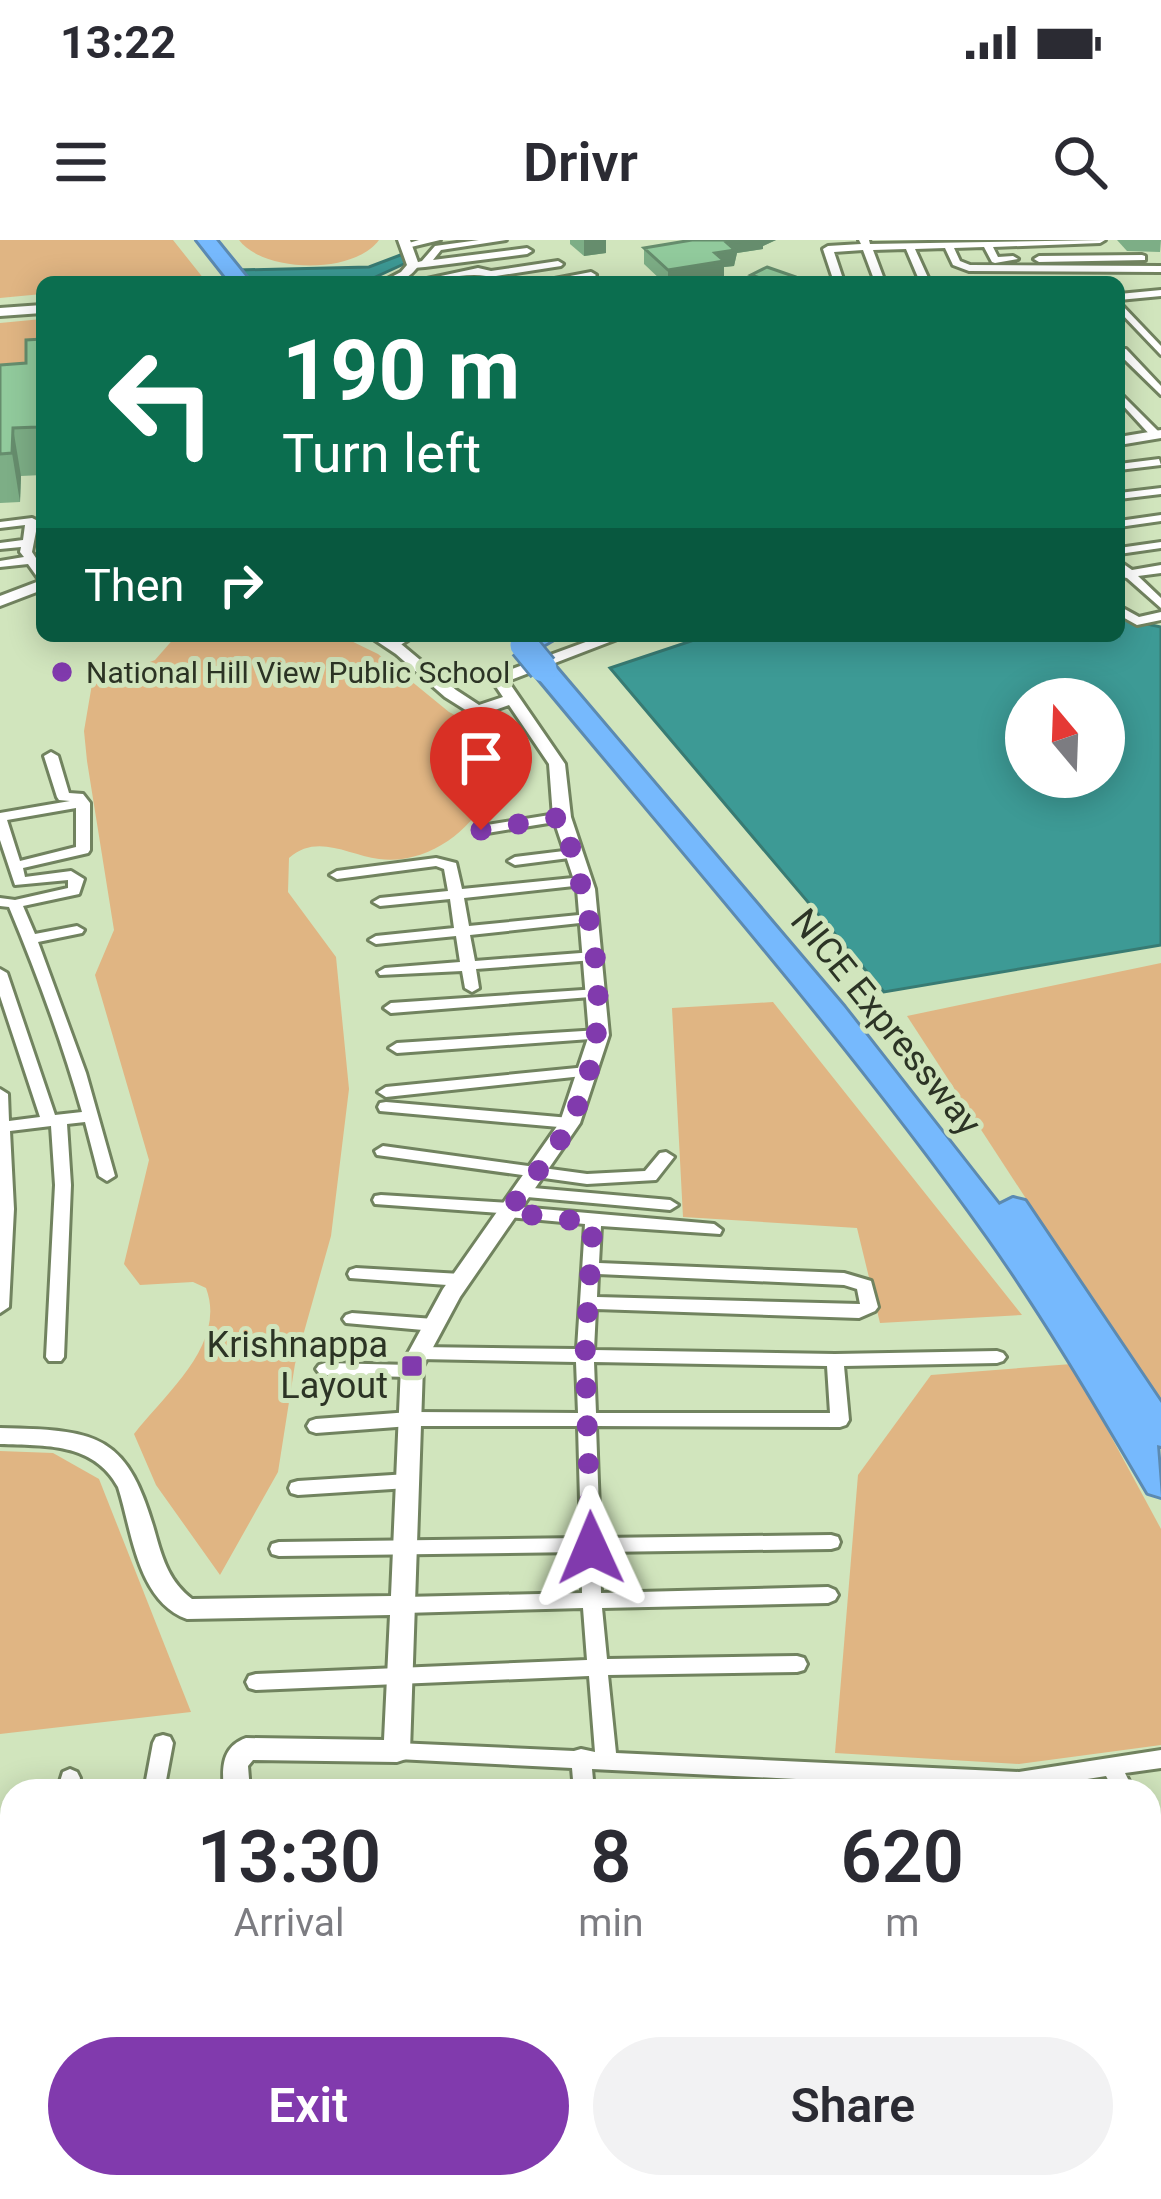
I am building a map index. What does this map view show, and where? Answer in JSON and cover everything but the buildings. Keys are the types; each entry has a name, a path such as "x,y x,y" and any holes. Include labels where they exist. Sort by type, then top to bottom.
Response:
{"highway":[{"path":"190,240 226,276"},
{"path":"206,240 226,276"},
{"name":"NICE Expressway","path":"537,648 962,1141 1113,1353 1161,1433"},
{"name":"NICE Expressway","path":"537,648 939,1148 1086,1357 1161,1483"}],"street":[{"path":"413,259 435,240"},
{"path":"506,240 526,251 413,259 438,248 506,240"},
{"path":"837,276 826,244 1100,240"},
{"path":"866,244 878,276"},
{"path":"987,244 995,260 1142,258 1160,266"},
{"path":"948,245 961,266 1056,271 1160,266"},
{"path":"909,246 922,276"},
{"path":"501,276 558,264"},
{"path":"456,276 478,271 488,276"},
{"path":"1056,271 1060,276"},
{"path":"584,276 591,275"},
{"path":"1125,304 1160,302"},
{"path":"0,312 36,309"},
{"path":"1125,311 1159,350"},
{"path":"1125,351 1159,350"},
{"path":"1125,355 1161,391"},
{"path":"1146,377 1161,376"},
{"path":"1125,401 1158,435"},
{"path":"1126,440 1158,435"},
{"path":"1126,440 1160,463"},
{"path":"1125,466 1160,463"},
{"path":"1125,495 1161,490"},
{"path":"0,525 32,517 29,560 36,569"},
{"path":"1125,523 1161,518"},
{"path":"0,546 28,543"},
{"path":"1125,550 1161,545"},
{"path":"0,564 29,560"},
{"path":"1125,572 1161,569"},
{"path":"1125,573 1158,598"},
{"path":"0,601 36,587"},
{"path":"1125,614 1137,621 1161,616"},
{"path":"396,642 424,674 466,706 478,711 512,699"},
{"path":"397,1751 415,1362 461,1280 570,1123 599,1035 589,918 583,881 562,817 557,764 501,684 503,674 589,642"},
{"path":"15,866 83,850 83,802 79,797 64,797 51,756"},
{"path":"83,802 0,817 23,883 15,902 90,1116 106,1176"},
{"path":"481,830 562,817"},
{"path":"515,861 572,854"},
{"path":"337,874 442,862 451,866 472,988"},
{"path":"15,902 74,891 77,878 23,883"},
{"path":"380,902 583,881"},
{"path":"376,940 589,918"},
{"path":"30,939 77,930"},
{"path":"385,972 593,956"},
{"path":"0,974 54,1121 63,1173 55,1358"},
{"path":"391,1008 598,993"},
{"path":"397,1048 599,1035"},
{"path":"570,1123 386,1099 587,1072"},
{"path":"0,1094 0,1307"},
{"path":"2,1127 90,1116"},
{"path":"383,1151 587,1179 645,1177 666,1157"},
{"path":"381,1200 670,1205"},
{"path":"514,1204 593,1223 714,1230"},
{"path":"593,1223 585,1355 592,1603 602,1667 606,1758"},
{"path":"589,1303 859,1312 869,1307 865,1286 844,1279 591,1268"},
{"path":"356,1274 461,1280"},
{"path":"352,1319 434,1325"},
{"path":"326,1369 585,1355 997,1358"},
{"path":"316,1426 410,1419 840,1420 835,1360"},
{"path":"0,1436 53,1438 103,1451 128,1484 159,1574 178,1605 199,1611 828,1595"},
{"path":"298,1487 408,1481"},
{"path":"279,1549 831,1541"},
{"path":"256,1682 797,1664"},
{"path":"156,1779 164,1743"},
{"path":"236,1779 235,1763 246,1749 606,1758 983,1779"},
{"path":"580,1757 583,1779"},
{"path":"1031,1779 1161,1759"},
{"path":"1112,1765 1118,1779"}],"shaded area":[{"path":"0,240 173,240 202,276 36,276 36,295 0,298"},
{"path":"239,240 379,240 350,259 309,266 268,259"},
{"path":"36,320 36,379 0,381 0,323"},
{"path":"171,642 353,642 378,654 449,712 493,735 519,774 512,788 487,796 469,823 428,852 396,860 322,846 289,858 288,892 336,957 349,1089 331,1236 295,1364 278,1472 220,1575 156,1485 134,1434 190,1367 208,1329 210,1309 206,1288 193,1282 140,1285 124,1264 149,1160 95,975 114,930 84,731 92,684 155,660"},
{"path":"1161,963 1161,1406 907,1016"},
{"path":"773,1002 1022,1315 880,1323 857,1228 683,1217 672,1008"},
{"path":"1072,1364 1161,1529 1161,1745 1019,1764 835,1753 858,1475 931,1375"},
{"path":"0,1451 53,1453 99,1479 191,1712 0,1734"}],"water":[{"path":"403,254 406,263 378,276 244,276 239,270 369,267"},
{"path":"1125,619 1161,627 1161,945 884,992 610,668 688,642 1125,642"}],"place":[{"name":"National Hill View Public School","path":"62,672"},
{"name":"Krishnappa Layout","path":"412,1366"}],"route":[{"path":"481,830 562,817 586,889 599,1035 570,1123 508,1212 593,1223 585,1355 591,1548"}]}
